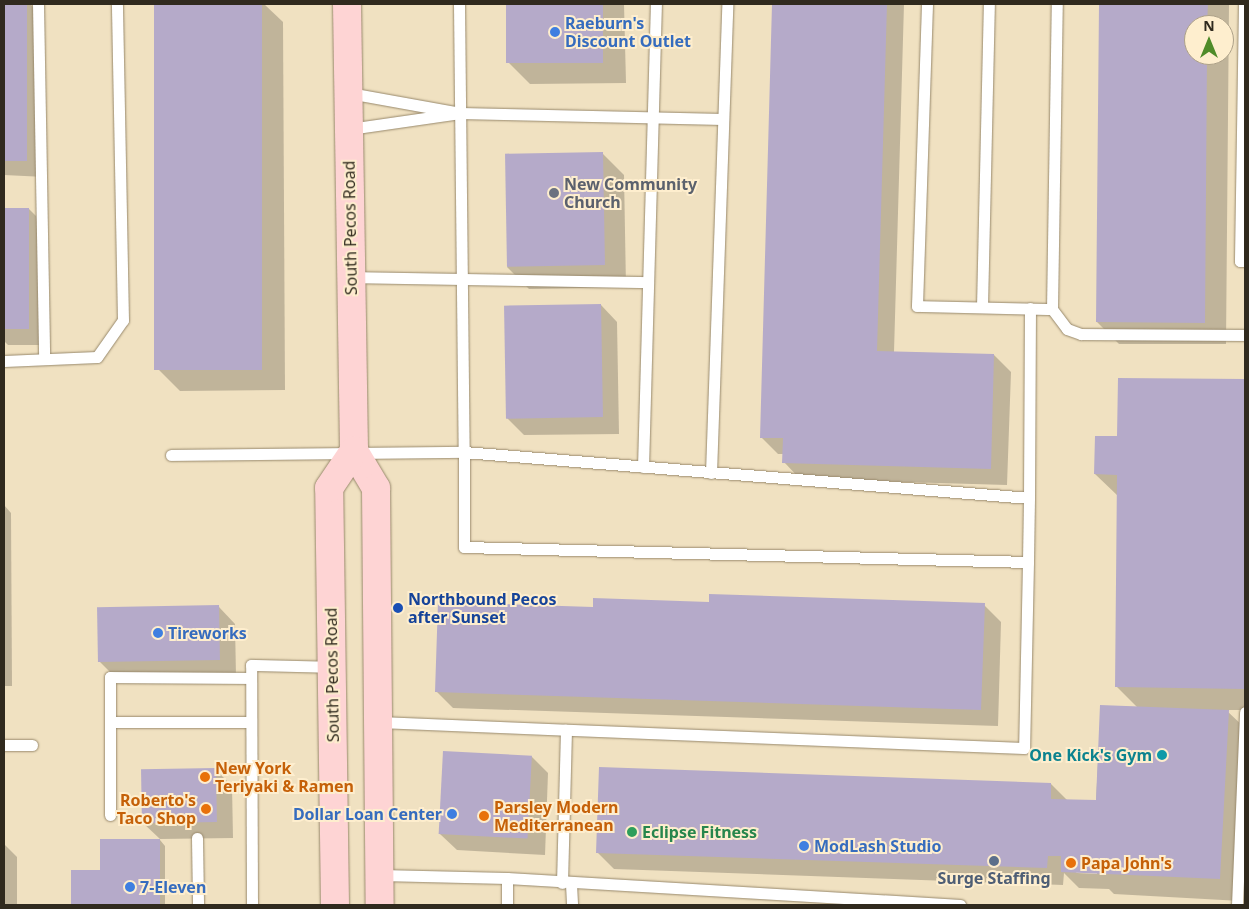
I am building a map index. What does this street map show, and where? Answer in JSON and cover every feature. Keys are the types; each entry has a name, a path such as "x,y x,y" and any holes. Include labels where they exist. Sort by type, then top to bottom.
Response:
{"main road":[{"name":"South Pecos Road","path":"347,4 354,451 376,488 380,905"},
{"name":"South Pecos Road","path":"335,905 329,488 354,451"}],"lane":[{"path":"38,4 44,359"},
{"path":"4,361 97,357 123,320 117,4"},
{"path":"459,4 464,547 1028,562"},
{"path":"643,467 656,4"},
{"path":"711,473 727,4"},
{"path":"927,4 917,306 1052,309"},
{"path":"982,307 989,4"},
{"path":"1057,4 1052,309 1067,329 1081,334 1245,335"},
{"path":"1244,4 1240,261 1245,261"},
{"path":"348,93 460,113"},
{"path":"349,129 460,113 723,119"},
{"path":"351,277 648,282"},
{"path":"379,722 1024,748 1029,498 1030,308"},
{"path":"171,455 354,451 464,452 1029,498"},
{"path":"252,905 249,722 251,665 332,667"},
{"path":"110,815 110,677 251,678"},
{"path":"1238,905 1245,712"},
{"path":"110,722 249,722"},
{"path":"566,730 566,883 572,905"},
{"path":"4,745 32,745"},
{"path":"197,838 198,905"},
{"path":"380,875 507,878 801,901 960,905"},
{"path":"507,878 507,905"}],"building":[{"path":"4,4 27,4 27,161 4,161"},
{"path":"154,4 262,4 262,370 154,370"},
{"name":"Raeburn's Discount Outlet","path":"506,4 603,4 603,63 506,63"},
{"path":"772,4 887,4 877,351 994,354 991,469 782,463 783,438 760,438"},
{"path":"1099,4 1208,4 1207,15 1184,15 1184,65 1207,65 1205,323 1096,322"},
{"name":"New Community Church","path":"603,152 605,265 507,267 505,154"},
{"path":"4,208 29,208 29,329 4,329"},
{"path":"601,304 603,417 506,419 504,306"},
{"path":"1118,378 1245,379 1245,689 1115,687 1117,475 1094,474 1095,436 1117,436"},
{"path":"709,594 985,603 981,710 435,692 438,602 593,607 593,598 709,602"},
{"name":"Tireworks","path":"219,605 220,660 98,662 97,607"},
{"path":"1100,705 1229,710 1220,879 1061,872 1061,856 1048,856 1047,868 596,853 599,767 1051,783 1051,799 1096,800"},
{"path":"443,751 532,756 528,839 439,834"},
{"path":"216,768 217,822 142,823 141,769"},
{"name":"7-Eleven","path":"100,839 160,839 160,905 71,905 71,870 100,870"}],"place":[{"name":"Raeburn's Discount Outlet","path":"555,32"},
{"name":"New Community Church","path":"554,193"},
{"name":"Northbound Pecos after Sunset","path":"398,608"},
{"name":"Tireworks","path":"158,633"},
{"name":"One Kick's Gym","path":"1162,755"},
{"name":"New York Teriyaki & Ramen","path":"205,777"},
{"name":"Roberto's Taco Shop","path":"206,809"},
{"name":"Dollar Loan Center","path":"452,814"},
{"name":"Parsley Modern Mediterranean","path":"484,816"},
{"name":"Eclipse Fitness","path":"632,832"},
{"name":"ModLash Studio","path":"804,846"},
{"name":"Surge Staffing","path":"994,861"},
{"name":"Papa John's","path":"1071,863"},
{"name":"7-Eleven","path":"130,887"}]}
